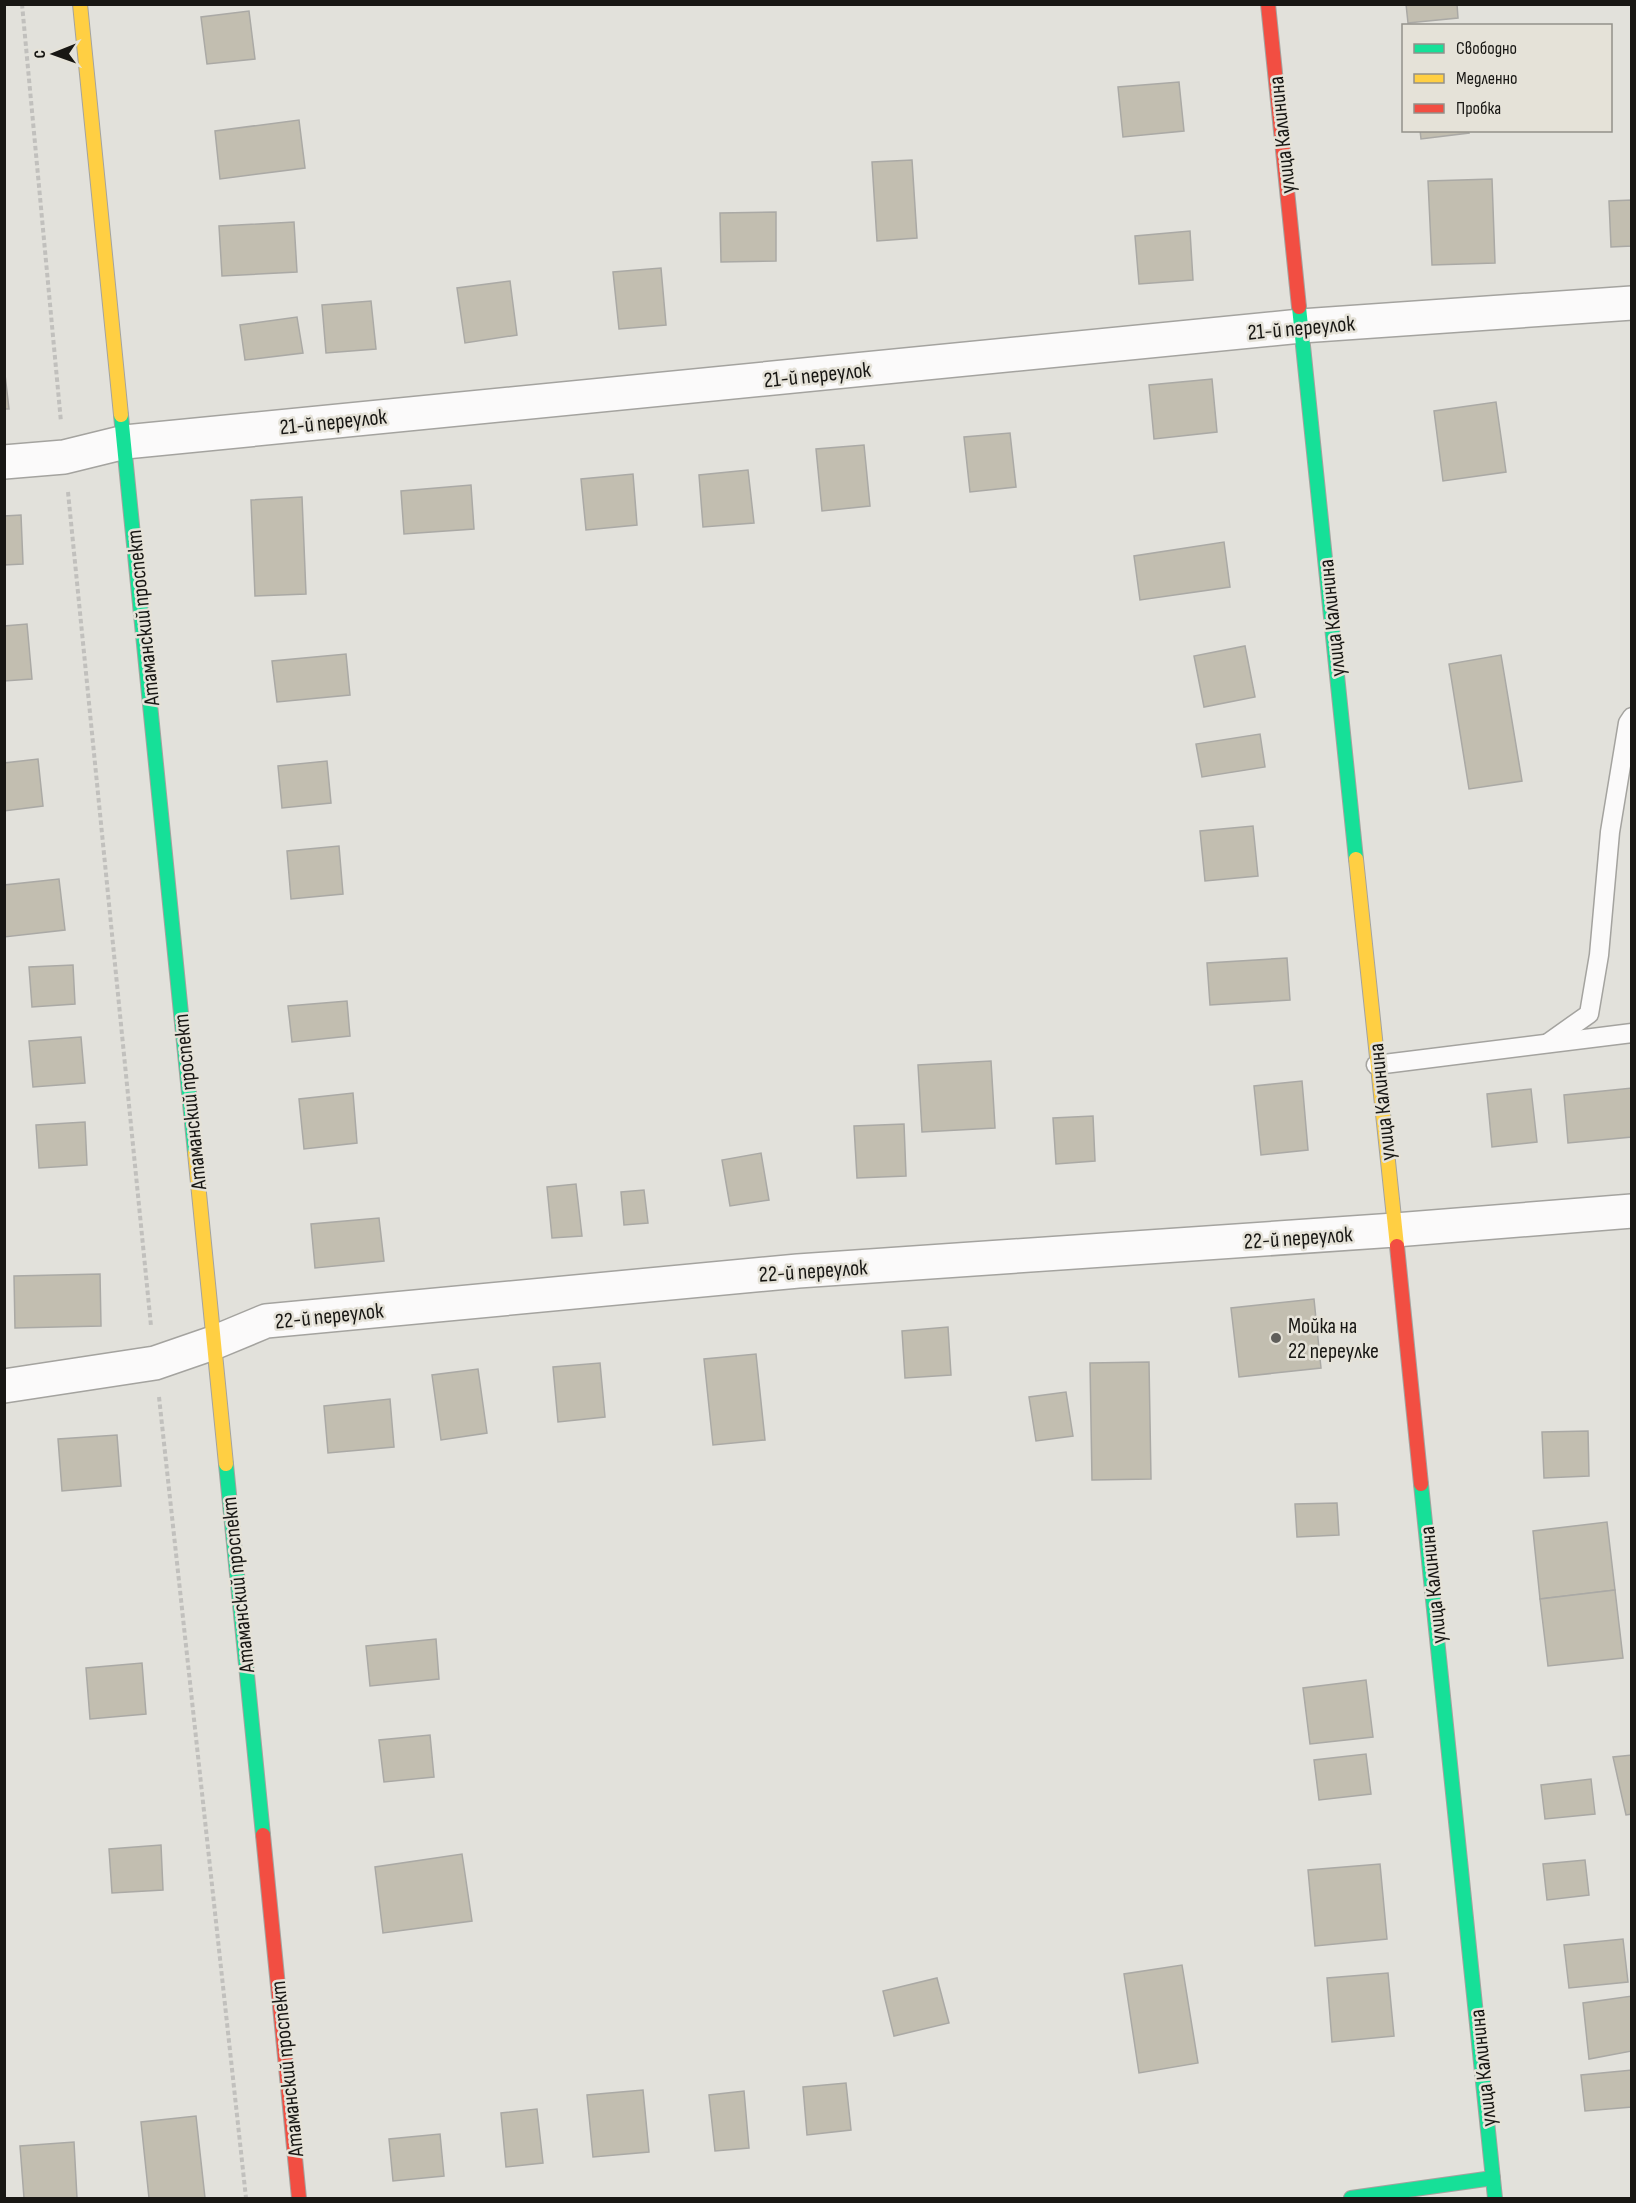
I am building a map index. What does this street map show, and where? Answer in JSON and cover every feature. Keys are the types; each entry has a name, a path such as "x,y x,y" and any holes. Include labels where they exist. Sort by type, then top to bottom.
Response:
{"street":[{"name":"Атаманский проспект","path":"80,4 299,2199"},
{"name":"улица Калинина","path":"1268,4 1495,2199"},
{"name":"21-й переулок","path":"4,462 64,457 124,442 1301,326 1632,303"},
{"name":"22-й переулок","path":"4,1386 155,1364 266,1321 798,1271 1395,1230 1632,1211"},
{"path":"1351,2199 1493,2178"}],"lane":[{"path":"1548,1043 1589,1014 1599,955 1610,832 1628,723 1632,717"},
{"path":"1376,1065 1632,1033"}],"path":[{"path":"22,4 64,457 155,1364 246,2199"}],"building":[{"path":"1406,4 1457,4 1458,18 1408,23"},
{"path":"249,11 255,59 207,64 201,17"},
{"path":"1179,82 1184,131 1123,137 1118,87"},
{"path":"299,120 305,168 220,179 215,131"},
{"path":"1420,132 1469,133 1421,139"},
{"path":"912,160 917,238 877,241 872,162"},
{"path":"1492,179 1495,263 1432,265 1428,181"},
{"path":"1632,200 1632,246 1611,247 1609,201"},
{"path":"776,212 776,261 721,262 720,213"},
{"path":"294,222 297,272 222,276 219,226"},
{"path":"1190,231 1193,280 1139,284 1135,236"},
{"path":"661,268 666,325 619,329 613,272"},
{"path":"510,281 517,335 465,343 457,288"},
{"path":"371,301 376,349 326,353 322,305"},
{"path":"297,317 303,353 245,360 240,325"},
{"path":"4,366 9,409 4,409"},
{"path":"1212,379 1217,432 1154,439 1149,385"},
{"path":"1496,402 1506,472 1443,481 1434,411"},
{"path":"1010,433 1016,487 970,492 964,437"},
{"path":"864,445 870,506 822,511 816,449"},
{"path":"748,470 754,523 703,527 699,475"},
{"path":"633,474 637,525 586,530 581,479"},
{"path":"471,485 474,529 404,534 401,491"},
{"path":"302,497 306,594 255,596 251,500"},
{"path":"21,515 23,564 4,565 4,516"},
{"path":"1224,542 1230,587 1140,600 1134,556"},
{"path":"27,624 32,679 4,681 4,626"},
{"path":"1245,646 1255,697 1204,707 1194,656"},
{"path":"346,654 350,695 277,702 272,661"},
{"path":"1501,655 1522,781 1469,789 1449,664"},
{"path":"1260,734 1265,767 1202,777 1196,744"},
{"path":"38,759 43,806 4,811 4,763"},
{"path":"327,761 331,803 282,808 278,766"},
{"path":"1253,826 1258,876 1205,881 1200,831"},
{"path":"339,846 343,894 291,899 287,851"},
{"path":"59,879 65,930 4,937 4,885"},
{"path":"1287,958 1290,1000 1210,1005 1207,963"},
{"path":"73,965 75,1004 32,1007 29,967"},
{"path":"347,1001 350,1036 292,1042 288,1006"},
{"path":"81,1037 85,1083 33,1087 29,1041"},
{"path":"991,1061 995,1128 922,1132 918,1065"},
{"path":"1302,1081 1308,1150 1261,1155 1254,1086"},
{"path":"1632,1088 1632,1137 1568,1143 1564,1095"},
{"path":"1531,1089 1537,1142 1492,1147 1487,1094"},
{"path":"353,1093 357,1143 304,1149 299,1099"},
{"path":"1093,1116 1095,1161 1056,1164 1053,1118"},
{"path":"85,1122 87,1165 39,1168 36,1125"},
{"path":"904,1124 906,1176 857,1178 854,1126"},
{"path":"761,1153 769,1200 730,1206 722,1160"},
{"path":"576,1184 582,1236 552,1238 547,1187"},
{"path":"644,1190 648,1223 624,1225 621,1192"},
{"path":"379,1218 384,1261 315,1268 311,1224"},
{"path":"100,1274 101,1326 15,1328 14,1276"},
{"name":"Мойка на 22 переулке","path":"1314,1299 1321,1368 1239,1377 1231,1308"},
{"path":"948,1327 951,1375 905,1378 902,1331"},
{"path":"756,1354 765,1440 713,1445 704,1359"},
{"path":"1149,1362 1151,1479 1092,1480 1090,1363"},
{"path":"600,1363 605,1417 558,1422 553,1367"},
{"path":"478,1369 487,1433 441,1440 432,1375"},
{"path":"1066,1392 1073,1436 1036,1441 1029,1397"},
{"path":"390,1399 394,1447 328,1453 324,1406"},
{"path":"1588,1431 1589,1476 1544,1478 1542,1432"},
{"path":"117,1435 121,1486 62,1491 58,1439"},
{"path":"1337,1503 1339,1535 1297,1537 1295,1504"},
{"path":"1607,1522 1615,1590 1540,1599 1533,1531"},
{"path":"1615,1590 1623,1658 1548,1666 1540,1599"},
{"path":"436,1639 439,1679 370,1686 366,1646"},
{"path":"142,1663 146,1714 90,1719 86,1668"},
{"path":"1366,1680 1373,1737 1310,1744 1303,1688"},
{"path":"430,1735 434,1777 384,1782 379,1740"},
{"path":"1366,1754 1371,1794 1319,1800 1314,1760"},
{"path":"1632,1755 1632,1814 1626,1815 1613,1757"},
{"path":"1591,1779 1595,1814 1545,1819 1541,1785"},
{"path":"161,1845 163,1890 112,1893 109,1849"},
{"path":"462,1854 472,1921 383,1933 375,1867"},
{"path":"1585,1860 1589,1895 1547,1900 1543,1864"},
{"path":"1380,1864 1387,1939 1315,1946 1308,1870"},
{"path":"1623,1939 1628,1982 1569,1988 1564,1945"},
{"path":"1182,1965 1198,2063 1139,2073 1124,1974"},
{"path":"1388,1973 1394,2036 1332,2042 1327,1978"},
{"path":"937,1978 949,2023 894,2036 883,1991"},
{"path":"1632,1996 1632,2051 1589,2059 1583,2003"},
{"path":"1632,2070 1632,2107 1585,2111 1581,2075"},
{"path":"846,2083 851,2130 807,2135 803,2087"},
{"path":"643,2090 649,2152 593,2157 587,2095"},
{"path":"744,2091 749,2148 715,2151 709,2095"},
{"path":"537,2109 543,2163 506,2167 501,2113"},
{"path":"196,2116 205,2198 149,2198 141,2122"},
{"path":"440,2134 444,2176 393,2181 389,2139"},
{"path":"74,2142 77,2198 24,2198 20,2146"}],"traffic: fast":[{"path":"1299,307 1356,859"},
{"path":"121,415 195,1153"},
{"path":"226,1464 263,1835"},
{"path":"1421,1484 1495,2198"},
{"path":"1351,2198 1493,2178"}],"traffic: slow":[{"path":"80,4 121,415"},
{"path":"1356,859 1397,1246"},
{"path":"195,1153 226,1464"}],"traffic: jam":[{"path":"1268,4 1299,307"},
{"path":"1397,1246 1421,1484"},
{"path":"263,1835 299,2198"}],"place":[{"name":"Мойка на 22 переулке","path":"1276,1338"}]}
